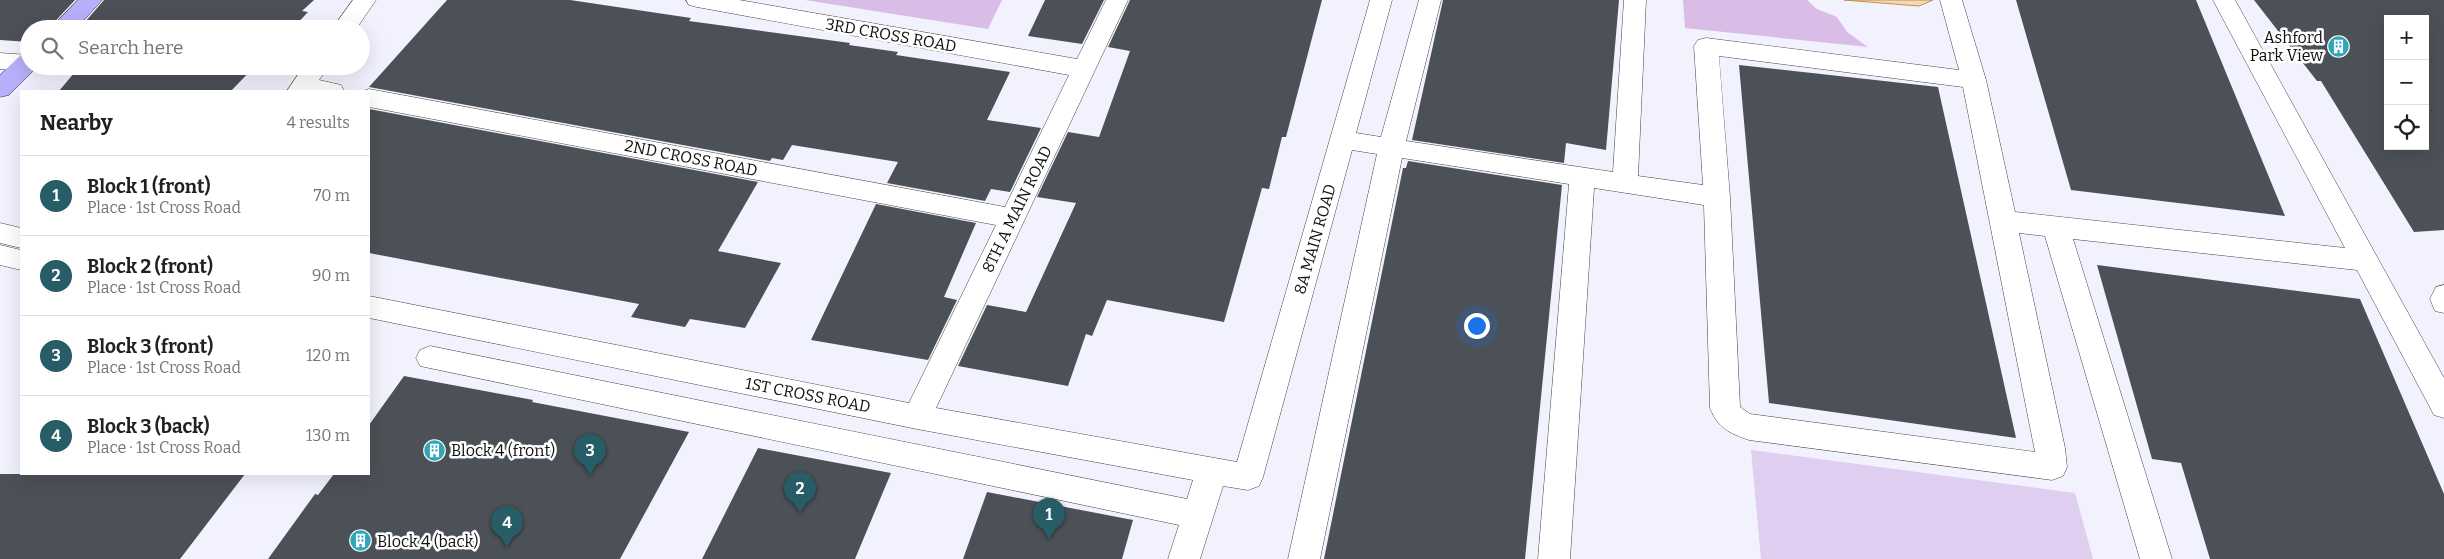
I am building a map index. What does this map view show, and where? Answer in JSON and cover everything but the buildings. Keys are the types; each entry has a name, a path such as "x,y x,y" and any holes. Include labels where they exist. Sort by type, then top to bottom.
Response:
{"street":[{"path":"71,20 91,0"},
{"path":"351,20 365,0"},
{"name":"3RD CROSS ROAD","path":"698,0 1084,69"},
{"name":"8TH A MAIN ROAD","path":"917,417 1117,0"},
{"name":"8A MAIN ROAD","path":"1248,477 1381,0"},
{"path":"1304,559 1391,148 1430,0"},
{"path":"1625,184 1635,0"},
{"path":"1951,0 1974,80 2050,448 2052,467 1748,427 1733,421 1727,415 1725,408 1717,197 1706,46 1974,80"},
{"path":"2224,0 2444,406"},
{"path":"0,62 20,62"},
{"path":"0,89 20,70"},
{"path":"301,89 311,75"},
{"path":"301,89 316,90"},
{"name":"2ND CROSS ROAD","path":"370,98 1013,218"},
{"path":"1342,140 1717,197"},
{"path":"1554,559 1582,177"},
{"path":"2002,222 2366,261"},
{"path":"2056,227 2156,559"},
{"path":"0,233 20,238"},
{"path":"0,255 20,260"},
{"name":"1ST CROSS ROAD","path":"370,307 917,417 1248,477"},
{"path":"430,358 1198,515"},
{"path":"730,419 750,383"},
{"path":"1184,559 1212,470"}],"lane":[{"path":"2444,294 2442,299 2444,304"}],"shaded area":[{"path":"805,0 1002,0 988,29"},
{"path":"1683,0 1807,0 1817,9 1837,17 1847,32 1868,47 1685,28"},
{"path":"1844,0 1933,0 1919,6"},
{"path":"1751,450 2075,493 2093,559 1761,559"}],"place":[{"name":"Ashford Park View","path":"2339,46"},
{"name":"Block 4 (front)","path":"435,450"},
{"name":"Block 3 (front)","path":"590,475"},
{"name":"Block 2 (front)","path":"800,513"},
{"name":"Block 1 (front)","path":"1049,539"},
{"name":"Block 4 (back)","path":"361,541"},
{"name":"Block 3 (back)","path":"507,547"}]}
